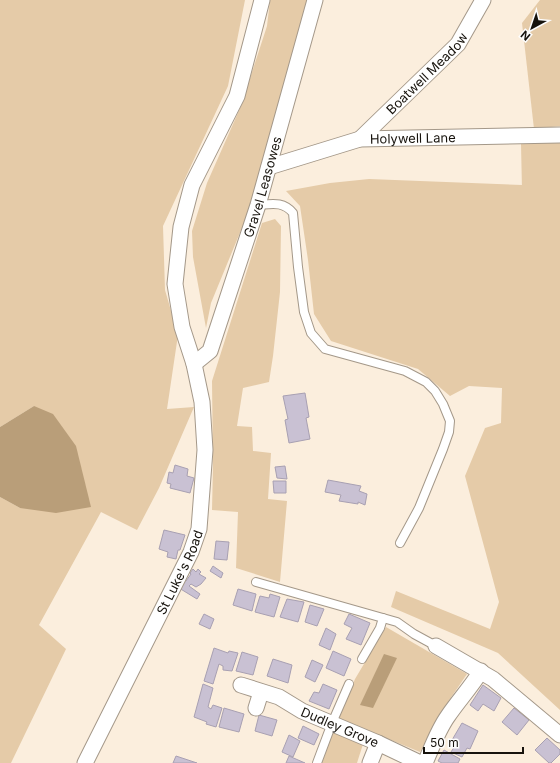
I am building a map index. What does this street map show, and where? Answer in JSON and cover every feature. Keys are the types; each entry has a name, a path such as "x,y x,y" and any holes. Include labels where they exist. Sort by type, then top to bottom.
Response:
{"street":[{"name":"St Luke's Road","path":"85,763 191,552 200,529 205,450 202,402 194,364 182,327 176,284 181,227 192,186 237,96 262,0"},
{"name":"Gravel Leasowes","path":"194,364 210,351 258,205 314,0"},
{"name":"Boatwell Meadow","path":"360,139 458,44 483,0"},
{"name":"Holywell Lane","path":"269,167 360,139 560,135"},
{"path":"436,646 493,679 560,736"},
{"path":"425,763 437,736 448,717 472,686 481,671"},
{"name":"Dudley Grove","path":"241,685 279,697 302,711 378,743 420,763"},
{"path":"256,708 261,692"},
{"path":"370,763 378,743"}],"lane":[{"path":"258,205 283,205 289,208 293,213 304,312 311,333 317,341 325,349 405,371 426,382 436,391 443,404 450,421 449,432 419,508 400,543"},
{"path":"256,582 398,622 414,634 436,646"},
{"path":"362,659 380,628 383,618"},
{"path":"317,763 349,684"}],"shaded area":[{"path":"0,0 245,0 228,86 163,226 165,290 178,335 167,409 194,407 159,488 137,530 101,512 39,625 66,649 11,763 0,763 0,497 20,508 34,406 0,427"},
{"path":"270,0 307,0 295,51 253,201 211,303 206,328 193,257 192,231 207,183 241,106 267,26"},
{"path":"540,0 560,0 560,126 534,129 522,23"},
{"path":"560,141 560,710 498,653 391,607 396,591 490,629 499,602 465,476 485,428 501,423 502,388 469,386 450,396 418,369 331,341 314,314 300,206 286,191 330,183 369,179 522,185 521,144"},
{"path":"275,219 281,226 280,292 269,382 243,388 237,426 252,427 253,451 271,453 268,499 287,501 280,582 236,568 238,512 212,510 212,381 262,223"},
{"path":"34,406 53,414 76,446 91,507 56,513 20,508 0,497 0,427"},
{"path":"386,627 467,674 439,715 420,752 338,718 355,679"},
{"path":"384,654 397,658 373,708 360,705"},
{"path":"333,732 363,744 357,763 322,763"}],"building":[{"path":"305,393 309,417 306,418 310,439 289,443 285,420 288,419 283,396"},
{"path":"175,465 188,469 187,476 194,478 190,493 170,488 171,484 167,483 169,472 173,473"},
{"path":"285,466 287,479 277,478 275,467"},
{"path":"328,480 361,486 359,491 367,494 365,505 358,502 358,504 339,501 341,495 325,492"},
{"path":"273,481 286,481 286,493 274,493"},
{"path":"164,530 185,535 180,550 178,550 176,559 167,557 168,552 159,549"},
{"path":"216,541 229,542 227,560 214,559"},
{"path":"213,566 223,573 221,578 210,571"},
{"path":"193,569 196,572 198,569 201,572 199,574 206,578 196,587 191,584 189,586 200,594 197,599 179,588 183,579 186,581"},
{"path":"238,589 256,594 252,611 233,605"},
{"path":"270,594 280,597 274,617 255,612 260,596 269,598"},
{"path":"287,599 304,602 298,622 280,617"},
{"path":"310,605 324,609 317,626 305,622"},
{"path":"204,614 214,619 210,629 199,624"},
{"path":"349,614 370,623 361,645 346,639 352,628 344,624"},
{"path":"326,628 336,634 330,650 319,645"},
{"path":"214,648 228,653 229,651 238,653 232,671 223,670 223,666 219,664 213,684 204,681"},
{"path":"333,651 351,659 344,676 326,668"},
{"path":"242,652 258,657 253,675 236,671"},
{"path":"273,659 292,665 288,683 267,676"},
{"path":"312,660 323,665 315,682 305,677"},
{"path":"203,684 213,688 208,707 211,709 213,705 222,708 216,727 206,724 207,722 194,717"},
{"path":"323,684 337,690 329,709 309,701 314,692 319,693"},
{"path":"483,685 501,698 494,711 483,704 478,711 470,705"},
{"path":"224,708 244,714 239,732 219,727"},
{"path":"514,708 529,720 517,735 502,722"},
{"path":"259,715 277,720 272,736 255,731"},
{"path":"462,723 478,731 470,749 467,748 462,757 451,752 456,744 452,740"},
{"path":"303,726 319,734 314,745 298,738"},
{"path":"289,735 300,741 293,757 282,752"},
{"path":"547,738 560,750 560,754 551,763 549,763 535,750"},
{"path":"444,750 460,759 458,763 442,763 438,761"},
{"path":"176,756 197,763 173,763"},
{"path":"289,756 305,763 286,763"}]}
